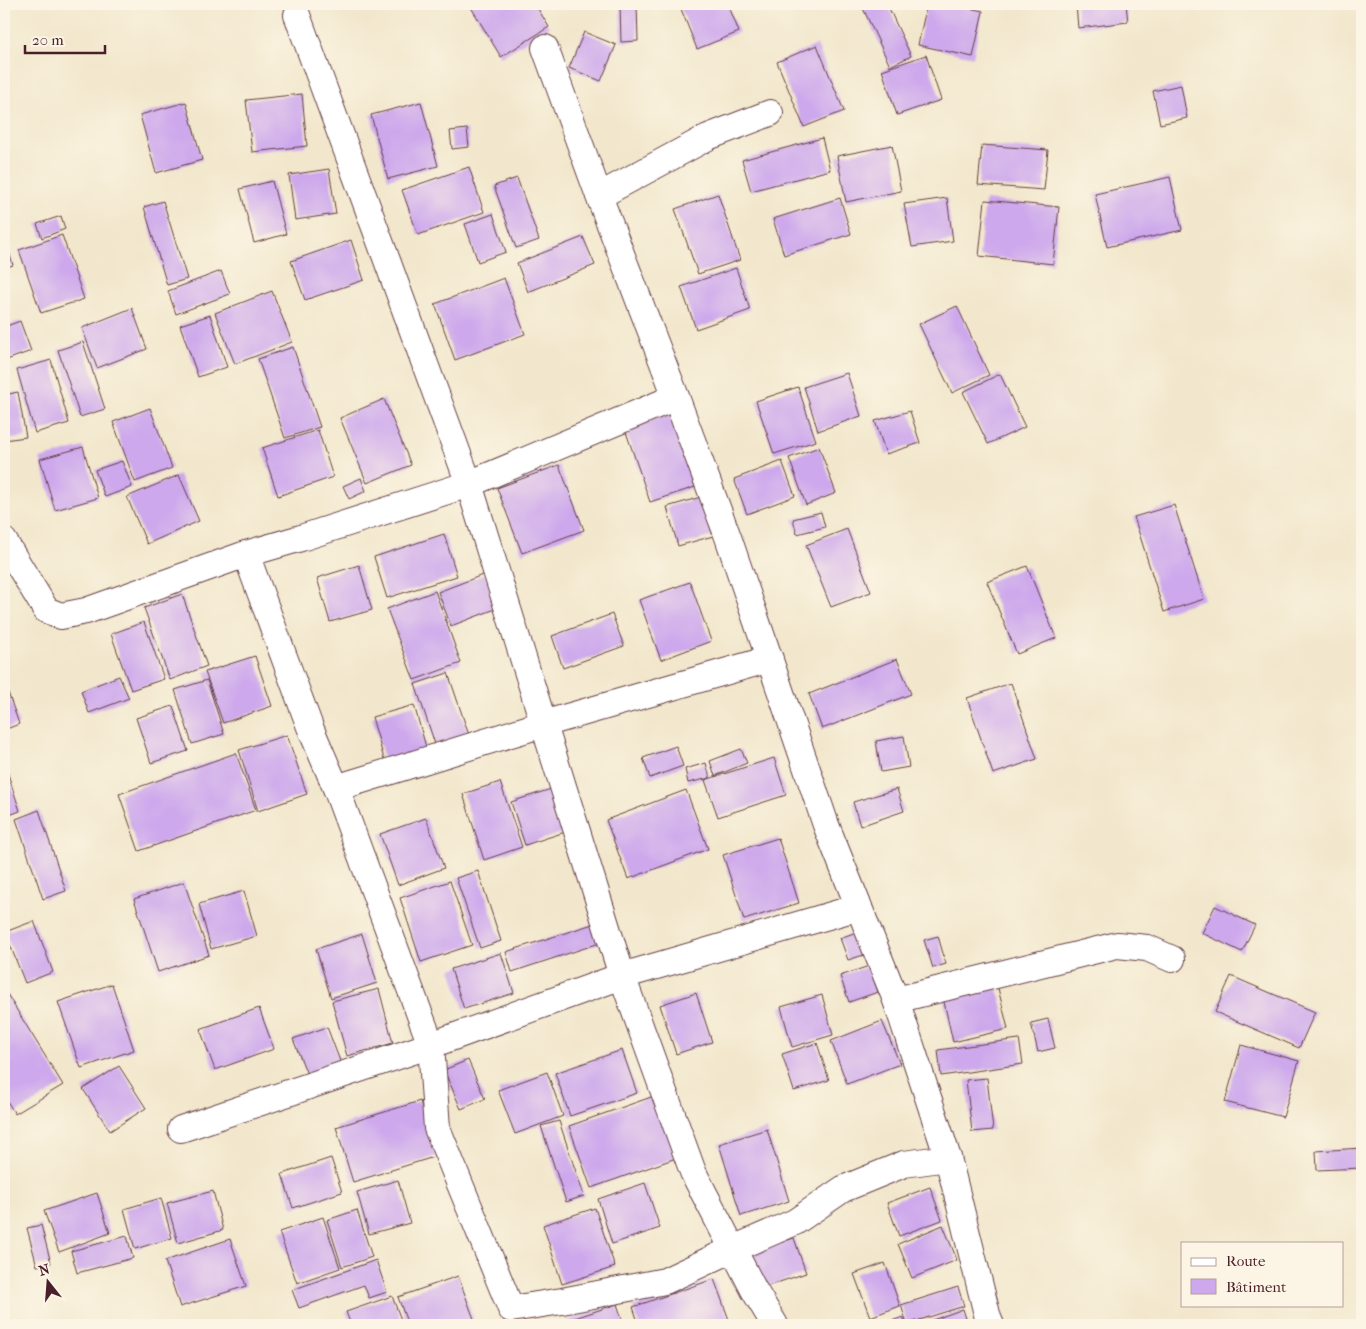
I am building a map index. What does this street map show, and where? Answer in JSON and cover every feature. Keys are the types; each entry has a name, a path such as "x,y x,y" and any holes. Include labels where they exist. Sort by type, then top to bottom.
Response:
{"street":[{"path":"297,15 469,484 622,976 693,1172 754,1290 775,1325"},
{"path":"546,48 599,196 728,537 826,824 896,1000 948,1158 991,1325"},
{"path":"599,196 708,137 770,113"},
{"path":"4,541 46,610 61,616 86,611 246,554 469,484 676,397"},
{"path":"246,554 310,727 336,788 430,1045 437,1128 511,1309 665,1281 795,1222 843,1189 904,1164 948,1158"},
{"path":"336,788 543,724 770,659"},
{"path":"181,1129 430,1045 622,976 860,906"},
{"path":"896,1000 1117,945 1147,948 1172,959"}],"building":[{"path":"469,4 535,4 549,27 501,57"},
{"path":"620,4 637,4 638,41 621,42"},
{"path":"679,4 728,4 739,32 697,49"},
{"path":"861,4 887,4 911,56 890,66"},
{"path":"927,4 949,4 983,11 973,57 918,45"},
{"path":"1076,4 1126,4 1128,22 1078,28"},
{"path":"584,32 616,45 601,81 569,68"},
{"path":"817,45 844,111 804,127 777,62"},
{"path":"926,55 941,100 897,115 882,70"},
{"path":"1181,85 1187,118 1160,124 1153,91"},
{"path":"302,94 307,146 252,152 246,100"},
{"path":"186,102 202,160 156,173 140,115"},
{"path":"421,102 438,166 388,179 371,115"},
{"path":"467,129 469,147 452,149 450,131"},
{"path":"822,138 830,170 751,191 742,160"},
{"path":"892,145 901,191 846,202 837,156"},
{"path":"982,145 1048,150 1044,190 978,185"},
{"path":"469,167 484,212 418,235 402,190"},
{"path":"329,169 336,214 295,220 289,175"},
{"path":"1170,177 1182,230 1107,247 1095,194"},
{"path":"517,178 539,240 516,248 494,186"},
{"path":"272,181 286,234 254,243 240,189"},
{"path":"718,194 740,260 698,274 675,209"},
{"path":"840,198 851,234 784,255 773,219"},
{"path":"947,198 953,241 912,247 904,204"},
{"path":"985,200 1059,207 1053,264 979,256"},
{"path":"163,201 187,279 167,285 144,207"},
{"path":"493,214 506,252 478,262 465,224"},
{"path":"61,216 65,229 42,238 37,224"},
{"path":"62,235 84,299 41,313 19,250"},
{"path":"4,237 13,265 4,268"},
{"path":"583,237 595,265 528,292 517,263"},
{"path":"351,240 364,280 305,300 291,261"},
{"path":"736,268 750,310 696,329 681,287"},
{"path":"221,271 230,294 176,314 168,291"},
{"path":"504,278 525,334 455,360 435,304"},
{"path":"272,291 292,342 235,364 215,313"},
{"path":"957,306 989,375 952,393 919,324"},
{"path":"132,308 147,349 97,368 82,328"},
{"path":"210,315 227,367 198,377 180,325"},
{"path":"20,321 31,351 4,361 4,327"},
{"path":"83,342 105,409 80,417 58,350"},
{"path":"293,347 320,427 285,438 258,359"},
{"path":"51,360 69,423 35,433 17,370"},
{"path":"847,373 861,416 818,431 804,387"},
{"path":"1000,374 1025,427 988,444 963,392"},
{"path":"798,387 816,441 774,454 756,401"},
{"path":"18,392 26,437 4,440 4,395"},
{"path":"384,399 411,465 367,483 340,418"},
{"path":"150,408 172,468 135,482 113,422"},
{"path":"910,411 920,443 886,454 875,421"},
{"path":"669,413 695,487 650,502 625,429"},
{"path":"318,430 333,477 278,496 262,448"},
{"path":"83,447 98,498 55,510 40,459"},
{"path":"819,447 836,493 806,505 789,458"},
{"path":"122,461 132,487 105,497 95,470"},
{"path":"782,461 795,496 747,514 734,479"},
{"path":"559,465 584,530 522,553 497,488"},
{"path":"179,475 199,521 147,544 127,497"},
{"path":"361,478 366,491 349,499 343,486"},
{"path":"701,497 713,536 678,546 667,507"},
{"path":"1174,505 1204,599 1164,612 1134,517"},
{"path":"821,512 825,527 797,534 793,519"},
{"path":"847,529 871,592 831,607 806,545"},
{"path":"444,534 457,576 387,598 374,557"},
{"path":"359,565 372,610 330,622 317,578"},
{"path":"1027,566 1056,638 1017,654 987,582"},
{"path":"485,574 498,608 451,626 438,592"},
{"path":"690,582 711,641 661,660 639,600"},
{"path":"435,591 461,663 414,680 387,609"},
{"path":"182,594 207,666 170,680 144,608"},
{"path":"612,614 624,646 563,668 552,636"},
{"path":"144,622 164,679 131,690 111,634"},
{"path":"255,656 272,706 223,723 205,672"},
{"path":"897,659 911,694 822,729 809,694"},
{"path":"448,673 474,750 441,762 415,684"},
{"path":"119,676 129,698 89,713 81,691"},
{"path":"207,680 224,734 192,744 175,690"},
{"path":"4,681 19,724 4,730"},
{"path":"1011,683 1037,759 993,774 967,698"},
{"path":"414,705 430,761 388,773 372,717"},
{"path":"173,706 188,751 151,763 136,718"},
{"path":"287,735 307,794 258,811 239,750"},
{"path":"904,736 909,767 881,772 876,741"},
{"path":"676,746 683,766 650,778 643,758"},
{"path":"741,749 747,763 715,776 710,761"},
{"path":"236,753 256,810 139,851 119,794"},
{"path":"774,758 786,795 718,817 705,780"},
{"path":"4,762 20,811 4,817"},
{"path":"706,763 710,778 688,783 685,769"},
{"path":"500,782 522,847 484,860 463,794"},
{"path":"551,789 565,832 525,845 511,802"},
{"path":"897,789 904,811 860,826 853,802"},
{"path":"686,790 708,849 628,879 606,820"},
{"path":"39,810 66,891 43,899 16,819"},
{"path":"426,818 444,868 398,885 380,834"},
{"path":"778,838 799,903 744,920 723,855"},
{"path":"478,871 501,941 480,948 456,878"},
{"path":"450,881 472,945 421,962 400,898"},
{"path":"184,882 209,955 158,972 134,899"},
{"path":"244,891 257,936 211,949 199,904"},
{"path":"1215,906 1255,925 1242,952 1202,933"},
{"path":"34,921 53,972 25,983 5,932"},
{"path":"602,921 609,940 512,972 506,952"},
{"path":"862,930 870,953 848,960 840,938"},
{"path":"362,934 377,983 331,998 316,949"},
{"path":"938,936 946,964 933,968 924,940"},
{"path":"501,953 514,993 464,1009 451,969"},
{"path":"869,966 878,992 849,1002 840,976"},
{"path":"1231,976 1315,1012 1299,1048 1215,1012"},
{"path":"996,980 1008,1029 953,1042 942,993"},
{"path":"112,984 134,1050 81,1068 58,1002"},
{"path":"379,989 393,1043 347,1056 332,1001"},
{"path":"696,993 712,1042 676,1054 660,1005"},
{"path":"7,994 63,1085 15,1114 4,1096 4,996"},
{"path":"822,995 833,1035 792,1047 781,1007"},
{"path":"259,1008 274,1049 215,1070 200,1029"},
{"path":"1048,1019 1055,1048 1038,1052 1031,1023"},
{"path":"882,1021 900,1064 847,1084 831,1041"},
{"path":"327,1027 345,1074 312,1087 293,1039"},
{"path":"1019,1039 1023,1064 941,1076 938,1050"},
{"path":"817,1043 829,1080 794,1091 782,1054"},
{"path":"1241,1045 1299,1061 1283,1117 1225,1102"},
{"path":"622,1050 637,1093 570,1116 555,1073"},
{"path":"468,1060 485,1099 461,1109 444,1070"},
{"path":"119,1066 146,1108 110,1131 83,1089"},
{"path":"547,1072 563,1116 515,1134 498,1090"},
{"path":"987,1078 993,1130 972,1132 966,1080"},
{"path":"657,1095 679,1157 591,1188 569,1126"},
{"path":"420,1101 437,1156 353,1182 336,1127"},
{"path":"559,1121 584,1196 566,1202 541,1126"},
{"path":"767,1129 789,1201 741,1216 719,1144"},
{"path":"1362,1148 1362,1168 1317,1170 1316,1151"},
{"path":"331,1158 342,1192 293,1208 282,1174"},
{"path":"398,1180 410,1223 369,1234 357,1192"},
{"path":"645,1183 660,1228 612,1244 598,1199"},
{"path":"930,1187 942,1220 899,1236 887,1203"},
{"path":"213,1191 223,1230 178,1243 167,1203"},
{"path":"97,1193 110,1233 59,1252 44,1211"},
{"path":"161,1198 172,1238 135,1249 124,1209"},
{"path":"595,1208 615,1267 562,1284 543,1225"},
{"path":"357,1210 372,1257 342,1267 327,1220"},
{"path":"323,1217 340,1268 297,1283 279,1232"},
{"path":"41,1225 51,1263 37,1266 27,1228"},
{"path":"943,1225 957,1260 912,1278 898,1244"},
{"path":"127,1236 133,1258 77,1273 71,1251"},
{"path":"794,1238 806,1273 759,1289 747,1254"},
{"path":"230,1239 246,1286 180,1307 165,1261"},
{"path":"376,1260 387,1292 369,1298 364,1285 299,1308 292,1290"},
{"path":"885,1263 900,1306 870,1317 854,1274"},
{"path":"458,1276 474,1319 457,1325 408,1325 398,1297"},
{"path":"714,1279 731,1325 639,1325 633,1307"},
{"path":"958,1287 964,1306 907,1324 901,1305"},
{"path":"392,1296 403,1325 351,1325 346,1312"},
{"path":"617,1304 624,1325 568,1325 566,1321"},
{"path":"963,1309 968,1325 922,1325 922,1324"},
{"path":"903,1317 906,1325 880,1325"}]}
